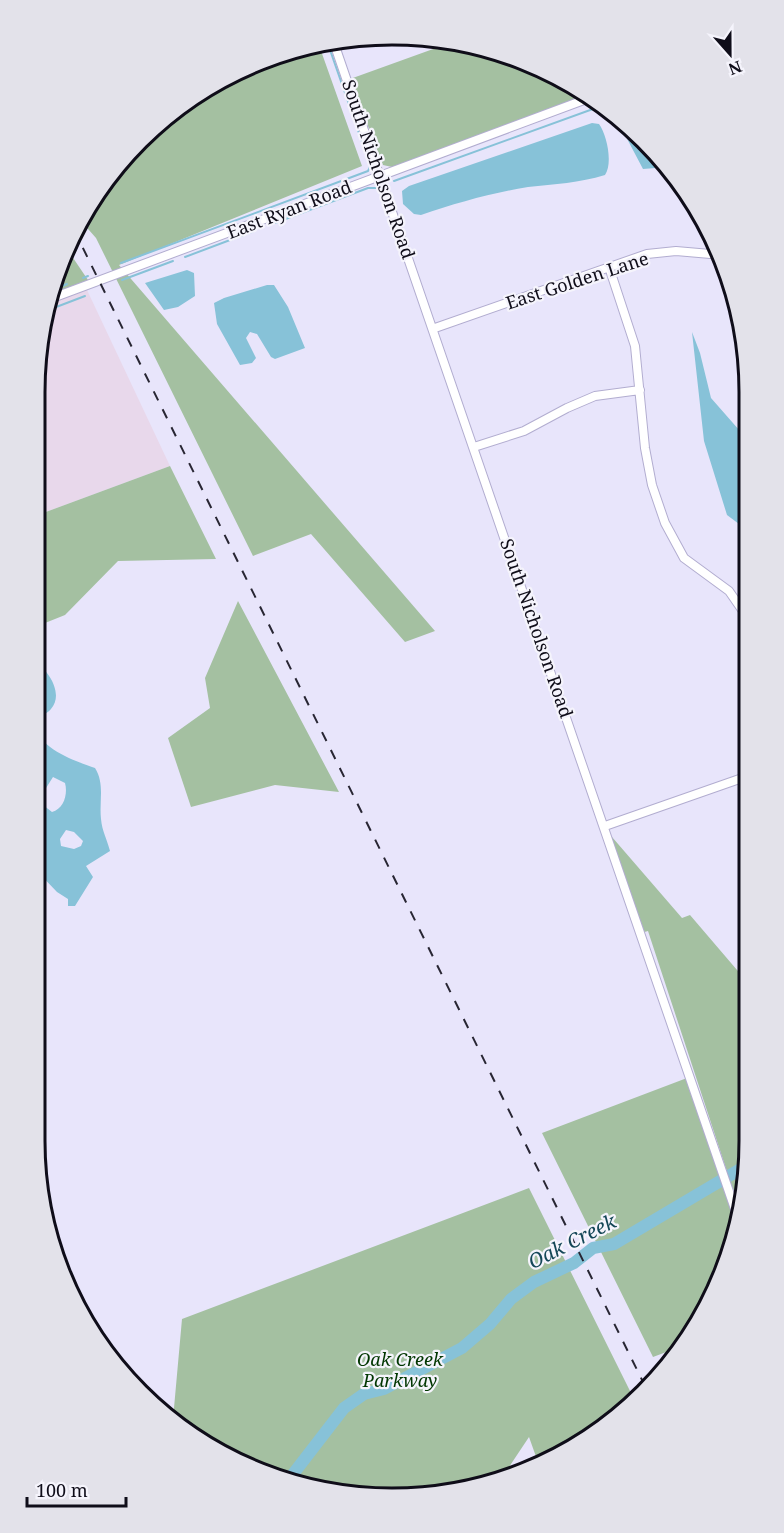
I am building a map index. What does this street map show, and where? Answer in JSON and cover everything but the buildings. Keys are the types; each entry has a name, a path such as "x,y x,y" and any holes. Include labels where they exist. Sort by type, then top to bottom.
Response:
{"street":[{"name":"South Nicholson Road","path":"336,50 435,328 733,1203"},
{"name":"East Ryan Road","path":"59,296 582,101"},
{"name":"East Golden Lane","path":"435,328 647,254 676,251 710,254"},
{"path":"609,267 635,346 652,485 671,537 692,565 729,591 739,605"},
{"path":"474,447 524,431 595,396 640,390"},
{"path":"605,826 739,782"}],"shaded area":[{"path":"87,290 170,466 45,512 46,369 57,300"}],"green space":[{"path":"436,48 504,63 525,71 578,99 392,167 383,165 350,79"},
{"path":"322,53 362,166 119,265 435,631 405,642 311,534 253,556 96,238 87,227 91,218 131,163 163,131 199,103 259,71"},
{"path":"72,257 88,280 60,290"},
{"path":"170,466 216,559 118,561 65,615 45,623 45,512"},
{"path":"238,601 339,792 275,785 191,807 168,738 210,708 205,678"},
{"path":"612,837 682,918 690,915 739,972 739,1141 735,1194 648,931 641,933 608,839"},
{"path":"687,1078 731,1212 713,1274 693,1315 667,1352 653,1357 542,1133"},
{"name":"Oak Creek Parkway","path":"529,1188 631,1392 585,1430 536,1457 529,1437 508,1468 504,1470 437,1485 392,1488 347,1485 302,1476 259,1462 218,1442 174,1410 182,1319"}],"water":[{"path":"592,123 599,124 607,142 609,164 605,175 576,182 501,192 421,215 414,214 403,204 402,191 409,186"},
{"path":"625,135 657,168 643,169"},
{"path":"187,270 194,273 195,296 178,307 164,310 145,283"},
{"path":"267,285 274,285 288,307 305,348 275,359 271,357 257,334 250,332 246,338 256,358 252,363 240,365 217,324 214,303"},
{"path":"692,332 700,353 711,398 739,430 739,524 727,515 704,441"},
{"path":"45,671 53,683 56,697 55,703 45,714"},
{"path":"45,742 59,753 95,768 101,786 102,823 110,851 86,866 93,877 75,906 68,906 68,899 45,879 45,807 52,812 60,808 66,792 65,783 53,777 45,790","holes":["66,830 74,832 83,841 81,846 74,849 61,846 60,839"]}],"waterway":[{"path":"121,263 368,171 370,167 367,156 330,51"},
{"path":"394,181 593,109"},
{"path":"275,223 368,188 376,188"},
{"path":"185,257 254,231"},
{"path":"122,280 173,261"},
{"path":"83,278 88,276"},
{"path":"61,286 67,284"},
{"path":"56,307 85,296"},
{"name":"Oak Creek","path":"293,1474 344,1408 364,1394 384,1389 462,1348 490,1324 511,1299 534,1282 574,1263 593,1248 614,1244 737,1171"}],"railway":[{"path":"80,242 642,1381"}]}
